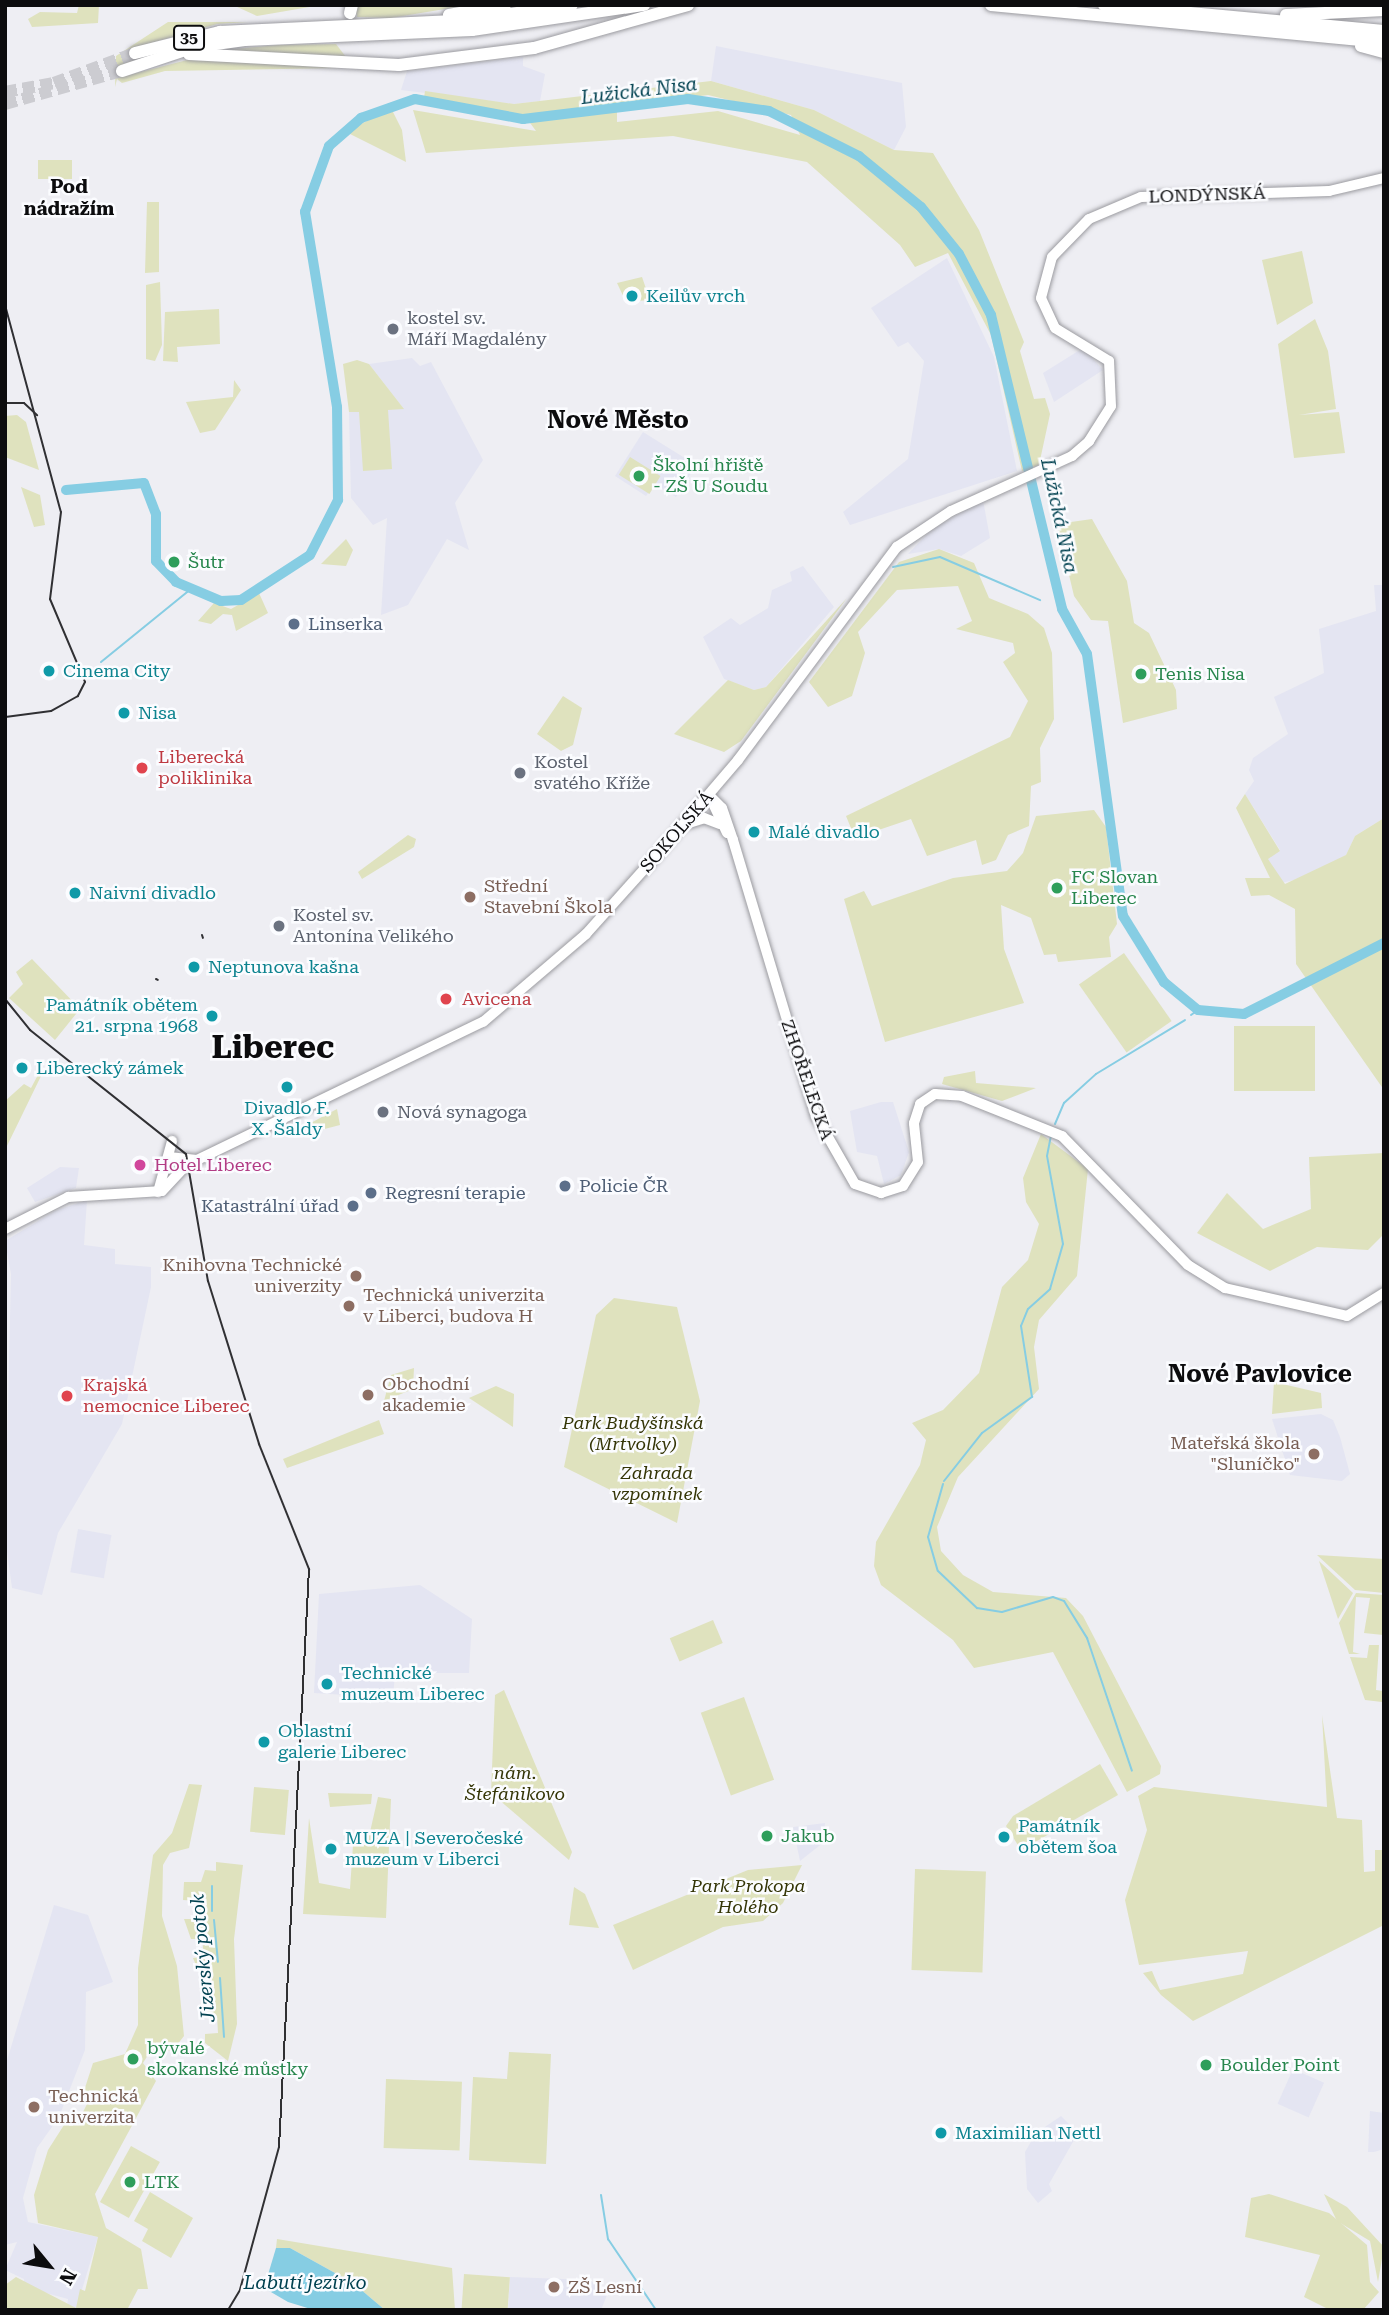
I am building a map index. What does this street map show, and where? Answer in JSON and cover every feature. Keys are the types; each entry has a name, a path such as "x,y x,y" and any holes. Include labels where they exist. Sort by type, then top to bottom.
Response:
{"highway":[{"path":"404,24 470,8 505,5"},
{"name":"35","path":"390,30 404,24 572,5"},
{"name":"35","path":"135,53 220,32 390,30 644,5"},
{"path":"174,53 380,67 534,48 688,5"},
{"path":"991,5 1384,42"},
{"path":"1104,5 1384,31"},
{"path":"1240,17 1384,10"},
{"name":"35","path":"122,71 174,53 245,40 322,32"},
{"path":"1323,36 1384,52"}],"main road":[{"name":"LONDÝNSKÁ","path":"738,763 897,547 951,510 1043,470 1089,441 1107,418 1114,394 1109,361 1055,328 1041,298 1052,257 1074,232 1108,207 1141,197 1329,191 1384,178"},
{"name":"SOKOLSKÁ","path":"189,1162 348,1092 483,1022 593,927 738,763"},
{"path":"723,812 724,784 738,763"},
{"path":"709,795 723,812"},
{"name":"ZHOŘELECKÁ","path":"709,795 720,824 734,848"},
{"name":"ZHOŘELECKÁ","path":"723,812 816,1116 850,1181 881,1194 906,1183 918,1161 916,1113 935,1094 982,1102 1062,1136 1188,1265 1225,1289 1347,1317 1384,1293"},
{"path":"686,824 704,818 720,824"},
{"path":"162,1190 173,1159 189,1162"},
{"path":"5,1229 68,1197 162,1190 189,1162"}],"shaded area":[{"path":"716,46 902,83 906,127 894,150 814,110 711,81"},
{"path":"523,57 523,66 545,74 540,101 514,104 401,90 407,71"},
{"path":"947,258 994,357 1017,471 850,525 843,512 908,459 924,361 908,342 898,347 871,308"},
{"path":"1083,348 1103,370 1054,402 1043,373"},
{"path":"412,358 420,366 431,362 483,460 455,503 469,550 447,539 408,605 381,615 387,518 373,525 351,498 349,412 403,408 369,364"},
{"path":"643,432 696,465 676,497 655,484 646,496 615,476"},
{"path":"983,500 990,538 961,556 939,549 908,554 932,529"},
{"path":"803,566 834,607 766,687 754,690 724,679 703,637 731,618 740,625 768,608 772,590 792,581 790,572"},
{"path":"1374,585 1384,585 1384,818 1355,836 1346,855 1312,876 1281,883 1267,859 1280,850 1245,794 1254,781 1249,770 1253,758 1288,734 1274,697 1324,673 1319,629 1376,611"},
{"path":"881,1102 893,1102 909,1152 901,1175 884,1184 877,1156 857,1152 850,1111"},
{"path":"60,1167 79,1168 76,1188 35,1202 27,1188"},
{"name":"Krajská nemocnice Liberec","path":"87,1200 84,1245 115,1249 115,1264 151,1267 151,1287 122,1424 58,1533 42,1595 12,1588 5,1537 11,1274 5,1241 55,1211"},
{"name":"Mateřská škola \"Sluníčko\"","path":"1321,1414 1333,1420 1340,1437 1350,1474 1342,1481 1290,1475 1272,1419"},
{"path":"78,1529 111,1535 104,1578 70,1572"},
{"path":"420,1585 472,1619 469,1673 395,1673 393,1698 314,1693 319,1594"},
{"path":"825,1823 824,1842 800,1861 793,1827"},
{"name":"Technická univerzita","path":"54,1905 88,1915 113,1982 86,1992 85,2050 59,2117 37,2148 23,2198 28,2222 98,2237 76,2309 67,2307 68,2299 24,2287 24,2279 5,2270 17,2242 5,2245 5,2067"},
{"path":"1293,2069 1324,2083 1309,2118 1278,2104"},
{"path":"1370,2111 1384,2113 1384,2149 1374,2152 1368,2152"},
{"path":"1061,2116 1078,2133 1049,2184 1052,2191 1038,2203 1027,2189 1025,2152 1036,2133"},
{"name":"ZŠ Lesní","path":"510,2277 590,2280 607,2295 601,2310 508,2310"}],"green space":[{"path":"79,5 99,5 98,23 32,27 28,19 40,12 77,13"},
{"path":"321,5 257,16 235,6"},
{"path":"355,5 469,5 391,18 357,17"},
{"path":"168,22 248,22 217,24 134,48 138,60 125,76 191,59 341,68 165,71 122,83 117,79 115,87 116,56"},
{"path":"336,44 349,61 213,51 278,45"},
{"path":"711,81 814,110 894,150 933,153 979,230 1024,342 1020,351 1034,399 1045,398 1050,414 1039,465 1022,471 991,335 948,253 915,267 900,245 807,162 673,136 426,153 413,110 536,131 525,116 424,98 425,91 514,104","holes":["708,95 791,115 800,135 718,111 617,122 617,107"]},
{"path":"391,108 402,130 406,162 346,132"},
{"path":"38,160 72,160 72,179 38,179"},
{"path":"147,202 159,202 159,272 145,273"},
{"path":"1302,251 1313,303 1277,325 1262,260"},
{"path":"642,277 650,300 626,302 617,283"},
{"path":"160,282 162,345 155,361 146,359 146,285"},
{"path":"219,309 220,344 177,347 178,362 163,361 165,312"},
{"path":"1315,319 1328,351 1336,409 1299,415 1339,412 1345,453 1294,458 1278,344"},
{"path":"357,360 369,364 404,409 388,410 392,469 363,471 359,412 349,412 343,364"},
{"path":"234,380 241,390 215,430 200,433 186,402 233,397"},
{"path":"17,415 26,422 39,470 5,457 5,416"},
{"name":"Školní hřiště - ZŠ U Soudu","path":"630,457 661,476 649,494 619,475"},
{"path":"21,487 40,495 45,525 34,527"},
{"path":"1092,519 1127,581 1134,623 1149,633 1176,690 1177,709 1123,723 1108,621 1091,620 1074,596 1057,524"},
{"path":"346,539 353,550 346,566 321,564"},
{"path":"939,549 974,563 989,598 1028,614 1044,628 1052,653 1054,719 1040,748 1041,782 1031,786 1029,826 1008,835 996,860 982,865 976,840 927,856 911,819 855,838 846,816 1010,737 1028,701 1003,662 1015,653 1013,643 956,629 972,621 958,586 897,590 858,632 865,653 852,696 828,707 809,682 899,562"},
{"path":"259,593 268,613 236,631 232,615 223,614 211,624 198,621 214,603 231,609"},
{"path":"847,598 741,741 724,752 674,734 728,680 754,690 766,687"},
{"path":"563,696 582,708 573,745 561,751 537,734"},
{"path":"1245,794 1280,851 1268,859 1285,884 1346,855 1355,836 1384,818 1384,1090 1296,964 1295,909 1269,895 1251,896 1245,878 1270,878 1236,808"},
{"path":"1094,810 1106,827 1117,924 1109,937 1111,957 1058,962 1056,954 1044,955 1031,918 1001,905 1004,949 1024,1003 885,1042 844,899 864,891 872,906 953,878 1007,871 1023,853 1036,816"},
{"path":"408,835 416,839 414,847 362,879 358,872"},
{"path":"1124,953 1172,1021 1127,1053 1079,985"},
{"path":"32,959 80,1009 55,1040 9,998 23,984 16,972"},
{"path":"1234,1026 1315,1026 1315,1091 1234,1091"},
{"path":"975,1071 976,1083 1036,1088 1002,1101 942,1084 944,1077"},
{"path":"39,1073 42,1074 5,1150 5,1101 24,1084 31,1088"},
{"path":"337,1109 340,1125 313,1132 305,1126"},
{"path":"1041,1134 1088,1169 1077,1276 1039,1320 1034,1347 1039,1389 958,1477 937,1527 941,1551 963,1575 993,1592 1066,1598 1083,1616 1161,1766 1160,1774 1127,1792 1053,1652 974,1668 953,1640 881,1585 874,1566 876,1542 920,1465 926,1440 912,1423 943,1410 979,1373 1002,1287 1028,1260 1039,1224 1026,1202 1023,1178"},
{"path":"1384,1153 1384,1234 1368,1250 1317,1247 1270,1271 1197,1233 1227,1193 1263,1229 1311,1209 1309,1157"},
{"name":"Park Budyšínská (Mrtvolky)","path":"614,1298 677,1307 700,1401 677,1523 564,1467 596,1315"},
{"path":"414,1368 413,1389 384,1401 391,1375"},
{"path":"1274,1382 1321,1393 1322,1408 1272,1414"},
{"path":"496,1386 514,1394 513,1427 469,1398"},
{"path":"379,1420 384,1434 287,1468 283,1459"},
{"path":"1317,1555 1384,1559 1384,1593 1355,1590"},
{"path":"1319,1561 1353,1593 1338,1619"},
{"path":"1356,1593 1384,1595 1383,1635 1364,1633 1370,1598 1356,1597 1353,1652 1360,1654 1349,1654 1339,1623"},
{"path":"713,1620 723,1643 680,1661 670,1638"},
{"path":"1369,1645 1379,1645 1376,1690 1383,1691 1382,1702 1365,1700 1350,1657 1367,1658"},
{"name":"nám. Štefánikovo","path":"504,1690 572,1852 569,1860 491,1793 495,1695"},
{"path":"744,1697 774,1780 731,1795 701,1713"},
{"path":"1322,1715 1337,1818 1362,1820 1364,1872 1375,1871 1375,1850 1384,1850 1384,1925 1193,2021 1161,1995 1143,1973 1152,1971 1160,1990 1243,1974 1248,1951 1139,1965 1125,1900 1147,1830 1138,1796 1154,1787 1327,1807"},
{"path":"1100,1764 1118,1795 1021,1850 1006,1826 1013,1816"},
{"path":"189,1784 202,1785 189,1848 170,1853 163,1865 162,1916 177,1966 184,2036 173,2050 148,2055 143,2063 156,2081 95,2194 106,2228 141,2249 148,2289 138,2289 127,2310 5,2310 5,2285 16,2277 76,2308 80,2289 85,2291 98,2237 38,2223 34,2195 48,2150 71,2114 81,2116 87,2104 82,2097 93,2063 125,2054 138,2025 138,1968 153,1855 172,1833"},
{"path":"254,1787 289,1790 285,1835 250,1832"},
{"path":"328,1793 372,1794 371,1804 330,1807"},
{"path":"378,1797 391,1799 386,1918 303,1914 309,1818 319,1883 350,1889 353,1845 367,1845"},
{"path":"216,1862 243,1865 234,1939 237,2024 228,2061 205,2043 205,2034 218,2033 217,2016 207,2015 201,1996 212,1995 212,1978 201,1977 193,1958 203,1957 203,1939 191,1939 184,1919 198,1919 198,1901 183,1900 184,1882 201,1882 205,1870 216,1871"},
{"name":"Park Prokopa Holého","path":"802,1865 783,1903 763,1921 723,1927 633,1970 613,1925 748,1870"},
{"path":"915,1869 986,1871 982,1972 911,1970"},
{"path":"574,1887 585,1894 599,1928 569,1925"},
{"path":"509,2052 551,2054 546,2164 469,2160 473,2077 507,2079"},
{"path":"386,2079 462,2082 460,2151 384,2148"},
{"name":"LTK","path":"131,2146 160,2162 129,2218 100,2202"},
{"name":"LTK","path":"150,2192 193,2218 171,2258 142,2241 148,2229 134,2221"},
{"path":"1269,2194 1329,2213 1367,2245 1370,2282 1379,2292 1363,2310 1330,2310 1304,2297 1320,2255 1245,2237 1251,2198"},
{"path":"1324,2194 1347,2207 1384,2247 1378,2282 1370,2241 1337,2221"},
{"path":"277,2239 452,2268 455,2310 385,2310 353,2283 290,2248 276,2248"},
{"path":"464,2274 510,2277 508,2310 461,2310"}],"water":[{"name":"Labutí jezírko","path":"276,2248 290,2248 353,2283 385,2310 314,2310 288,2302 264,2288"}],"waterway":[{"name":"Lužická Nisa","path":"66,490 144,483 156,514 156,561 176,582 221,601 241,600 310,555 338,500 337,407 305,212 329,146 361,118 415,99 523,119 688,99 769,111 859,156 921,207 959,254 991,315 1062,609 1087,654 1123,916 1164,982 1198,1010 1244,1014 1384,943"},
{"name":"Jizerský potok","path":"893,567 940,557 1040,600"},
{"path":"101,662 192,588"},
{"path":"1191,1015 1198,1010"},
{"path":"1055,1124 1064,1103 1096,1074 1185,1020"},
{"path":"944,1481 982,1433 1032,1397 1021,1326 1028,1309 1050,1289 1063,1244 1047,1156 1051,1136"},
{"path":"943,1484 928,1537 938,1571 977,1608 1002,1612 1053,1597 1064,1601 1087,1638 1132,1771"},
{"name":"Jizerský potok","path":"212,1886 212,1911"},
{"name":"Jizerský potok","path":"214,1920 218,1962"},
{"name":"Jizerský potok","path":"220,1978 224,2037"},
{"path":"601,2195 608,2239 656,2310"}],"tunnel":[{"path":"5,92 54,83 135,53"},
{"path":"5,104 122,71"}],"tram line":[{"path":"5,305 61,512 50,599 85,682 78,696 51,711 5,717"},
{"path":"5,403 24,403 37,415"},
{"path":"5,999 30,1030 186,1154 208,1281 259,1444 309,1569 279,2147 240,2290 228,2310"}],"place":[{"name":"Keilův vrch","path":"632,296"},
{"name":"kostel sv. Máří Magdalény","path":"393,329"},
{"name":"Školní hřiště - ZŠ U Soudu","path":"639,476"},
{"name":"Šutr","path":"174,562"},
{"name":"Linserka","path":"294,624"},
{"name":"Cinema City","path":"49,671"},
{"name":"Tenis Nisa","path":"1141,674"},
{"name":"Nisa","path":"124,713"},
{"name":"Liberecká poliklinika","path":"142,768"},
{"name":"Kostel svatého Kříže","path":"520,773"},
{"name":"Malé divadlo","path":"754,832"},
{"name":"FC Slovan Liberec","path":"1057,888"},
{"name":"Naivní divadlo","path":"75,893"},
{"name":"Střední Stavební Škola","path":"470,897"},
{"name":"Kostel sv. Antonína Velikého","path":"279,926"},
{"name":"Neptunova kašna","path":"194,967"},
{"name":"Avicena","path":"446,999"},
{"name":"Památník obětem 21. srpna 1968","path":"212,1016"},
{"name":"Liberecký zámek","path":"22,1068"},
{"name":"Divadlo F. X. Šaldy","path":"287,1087"},
{"name":"Nová synagoga","path":"383,1112"},
{"name":"Hotel Liberec","path":"140,1165"},
{"name":"Policie ČR","path":"565,1186"},
{"name":"Regresní terapie","path":"371,1193"},
{"name":"Katastrální úřad","path":"353,1206"},
{"name":"Knihovna Technické univerzity","path":"356,1276"},
{"name":"Technická univerzita v Liberci, budova H","path":"349,1306"},
{"name":"Obchodní akademie","path":"368,1395"},
{"name":"Krajská nemocnice Liberec","path":"67,1396"},
{"name":"Mateřská škola \"Sluníčko\"","path":"1314,1454"},
{"name":"Technické muzeum Liberec","path":"327,1684"},
{"name":"Oblastní galerie Liberec","path":"264,1742"},
{"name":"Jakub","path":"767,1836"},
{"name":"Památník obětem šoa","path":"1004,1837"},
{"name":"MUZA | Severočeské muzeum v Liberci","path":"331,1849"},
{"name":"bývalé skokanské můstky","path":"133,2059"},
{"name":"Boulder Point","path":"1206,2065"},
{"name":"Technická univerzita","path":"34,2107"},
{"name":"Maximilian Nettl","path":"941,2133"},
{"name":"LTK","path":"130,2182"},
{"name":"ZŠ Lesní","path":"554,2287"}],"district":[{"name":"Pod nádražím","path":"69,198"},
{"name":"Nové Město","path":"618,421"},
{"name":"Liberec","path":"273,1047"},
{"name":"Nové Pavlovice","path":"1260,1375"}],"park label":[{"name":"Zahrada vzpomínek","path":"657,1484"}]}
